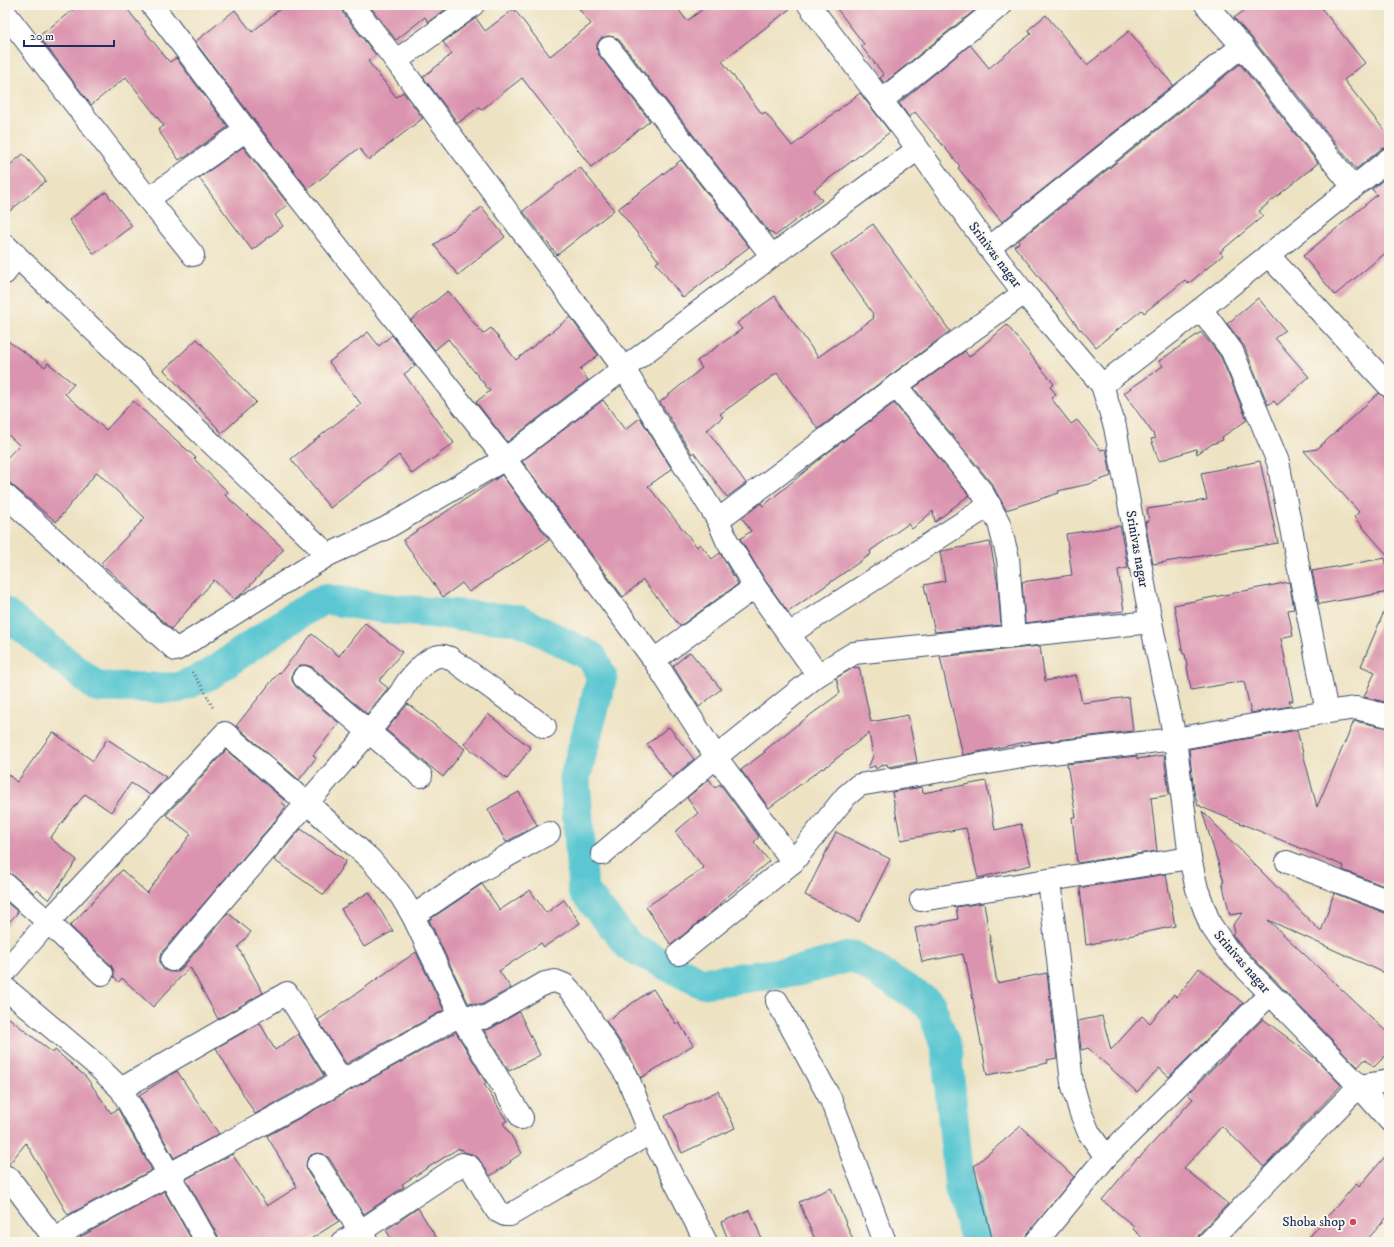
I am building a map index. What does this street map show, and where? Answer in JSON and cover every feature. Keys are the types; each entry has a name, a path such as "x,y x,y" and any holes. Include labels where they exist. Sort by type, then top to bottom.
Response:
{"street":[{"path":"5,9 11,5"},
{"path":"152,5 246,130 505,459 654,660 716,756 793,862"},
{"path":"353,5 624,369 718,520 726,541 755,587 818,675"},
{"path":"396,61 473,5"},
{"name":"Srinivas nagar","path":"809,5 918,149 989,248 1024,293 1102,385 1115,427 1151,622 1175,739 1190,858 1197,889 1210,924 1227,949 1359,1086 1389,1120"},
{"path":"881,101 1001,5"},
{"path":"1206,5 1242,46 1354,187"},
{"path":"5,12 193,256"},
{"path":"989,248 1242,46"},
{"path":"609,48 772,256"},
{"path":"148,199 246,130"},
{"path":"5,495 176,650 328,555 386,528 505,459 772,256 918,149"},
{"path":"1102,385 1201,309 1389,159"},
{"path":"10,250 328,555"},
{"path":"5,273 10,250"},
{"path":"1268,255 1389,386"},
{"path":"718,520 896,386 1024,293"},
{"path":"1201,309 1232,351 1278,462 1327,712"},
{"path":"896,386 982,492 999,522 1008,558 1014,637"},
{"path":"790,634 990,505"},
{"path":"654,660 755,587"},
{"path":"602,854 716,756 818,675 854,653 1151,622"},
{"path":"172,960 225,897 370,732 402,692 404,685 431,659 441,655 450,658 545,727"},
{"path":"304,677 421,776"},
{"path":"678,954 793,862 846,796 859,785 1034,755 1175,739 1356,708 1389,716"},
{"path":"5,972 48,922 225,733 370,859 399,892 413,916 460,1015 522,1118"},
{"path":"413,916 478,872 549,833"},
{"path":"921,900 1190,858"},
{"path":"1287,862 1389,901"},
{"path":"1049,880 1072,1083 1080,1111 1089,1133 1106,1157"},
{"path":"5,884 48,922 102,974"},
{"path":"5,1176 9,1178 58,1242 72,1227 342,1081 460,1015 484,1018 545,984 555,981 565,985 576,998 627,1076 650,1132 706,1242"},
{"path":"5,988 94,1063 121,1089 207,1242"},
{"path":"121,1089 287,993 342,1081"},
{"path":"1036,1242 1106,1157 1270,994"},
{"path":"777,1001 831,1100 885,1242"},
{"path":"1209,1242 1359,1086 1389,1081"},
{"path":"342,1242 364,1237 462,1164 469,1166 473,1171 497,1211 505,1215 510,1215 650,1132"},
{"path":"318,1165 364,1237"}],"path":[{"path":"176,650 203,688 225,733"}],"building":[{"path":"79,5 124,5 167,59 170,62 176,58 228,127 179,160 158,130 164,126 126,77 91,105 39,36"},
{"path":"285,5 341,5 343,13 376,55 368,61 396,97 403,92 423,118 369,160 359,148 308,189 195,42 235,10 252,32"},
{"path":"369,5 452,5 428,22 425,17 396,40"},
{"path":"576,5 675,5 687,21 708,5 795,5 722,61 762,114 765,112 792,146 860,93 890,132 814,190 822,200 775,236 770,231 769,232 619,40 614,37 608,36 601,38 597,44 599,55 650,121 591,167 522,78 481,110 479,107 458,123 423,77 452,54 443,42 476,18 485,31 514,9 550,56 591,24"},
{"path":"834,5 981,5 884,83 880,78 884,75 861,46 864,44"},
{"path":"1252,5 1319,5 1365,63 1344,80 1389,136 1389,147 1381,149 1356,169 1252,38 1234,18"},
{"path":"1046,15 1087,65 1129,31 1173,85 1002,222 958,168 960,166 915,112 909,117 899,103 970,45 989,68 1031,34 1028,30"},
{"path":"1240,64 1318,163 1259,211 1263,216 1220,252 1223,255 1188,284 1185,280 1144,313 1142,310 1096,347 1081,329 1080,330 1014,246 1019,243 1018,241"},
{"path":"243,147 288,204 275,215 283,226 252,250 199,178"},
{"path":"23,154 46,181 5,215 5,169"},
{"path":"681,160 749,247 683,298 656,263 659,261 618,209"},
{"path":"580,167 614,210 557,255 523,211"},
{"path":"1389,175 1389,250 1335,295 1303,256 1377,195 1372,189"},
{"path":"106,192 132,226 94,254 69,220"},
{"path":"482,207 505,237 458,275 434,245"},
{"path":"873,224 950,331 818,429 777,373 720,414 723,417 707,430 746,483 727,497 694,452 692,454 660,402 702,368 697,361 742,329 737,323 775,296 818,357 874,318 872,315 873,314 831,254"},
{"path":"448,291 483,334 491,328 516,360 570,317 598,355 580,369 588,380 507,442 476,402 490,391 448,339 435,350 411,320"},
{"path":"1258,298 1285,330 1275,338 1309,377 1277,405 1274,401 1268,405 1244,346 1227,324"},
{"path":"1007,325 1054,384 1050,387 1056,394 1051,398 1071,424 1077,420 1101,450 1106,449 1111,476 1089,484 1058,491 1059,493 1006,510 992,484 914,388 965,351 969,357"},
{"path":"368,332 379,346 392,335 415,366 404,374 454,443 412,474 399,455 330,508 291,459 361,404 329,362"},
{"path":"1201,332 1221,357 1247,420 1222,437 1223,440 1212,444 1197,454 1196,449 1159,461 1151,439 1156,438 1124,393 1163,366 1159,361"},
{"path":"5,339 45,367 48,363 74,384 65,394 106,430 133,401 196,458 194,459 228,492 225,495 284,549 243,593 234,599 214,580 171,629 101,563 145,518 97,472 56,522 5,479 5,460 19,445 5,432"},
{"path":"197,339 256,402 222,433 164,370"},
{"path":"1379,393 1385,398 1389,398 1389,557 1354,517 1359,512 1304,451 1317,449"},
{"path":"603,400 625,430 640,418 672,469 648,486 697,547 700,544 712,559 720,553 738,584 680,626 643,580 623,597 522,461"},
{"path":"894,403 969,495 935,522 933,511 912,529 908,524 870,551 871,554 788,612 765,580 740,539 751,531 742,518 761,503 763,506 826,454"},
{"path":"1260,461 1278,543 1153,564 1145,522 1149,521 1147,509 1207,500 1201,473"},
{"path":"502,475 549,540 469,592 462,583 443,597 403,540"},
{"path":"1120,526 1128,568 1118,570 1124,611 1025,623 1022,582 1072,575 1066,534"},
{"path":"990,542 998,585 1001,625 935,632 924,585 945,581 940,552"},
{"path":"1385,558 1389,581 1389,592 1319,604 1312,571"},
{"path":"1289,582 1294,609 1288,610 1293,635 1281,638 1293,701 1289,701 1291,706 1251,713 1244,681 1191,690 1174,605"},
{"path":"1389,600 1389,703 1364,697 1375,672 1361,666"},
{"path":"365,623 402,652 379,681 388,688 367,714 312,667 300,665 292,674 292,681 296,687 339,723 313,755 316,758 299,780 236,726 279,672 280,673 312,634 339,656"},
{"path":"1040,646 1045,681 1076,675 1082,703 1129,697 1133,731 1031,743 1031,741 963,755 940,657"},
{"path":"690,652 721,689 699,707 673,666"},
{"path":"859,667 871,722 908,715 917,762 888,767 887,764 876,769 875,766 868,768 873,756 869,733 769,808 741,770 793,728 840,693 836,678 853,668"},
{"path":"408,704 465,749 443,777 386,730"},
{"path":"488,714 531,748 507,779 464,744"},
{"path":"1354,721 1389,728 1389,888 1343,870 1344,866 1201,807 1200,805 1198,806 1194,791 1189,749 1297,730 1317,807"},
{"path":"669,727 694,759 672,778 647,744"},
{"path":"53,732 93,761 107,739 166,777 150,795 131,783 111,812 85,794 50,838 77,860 49,900 37,890 34,893 13,875 5,872 5,772 17,782"},
{"path":"226,750 284,800 282,803 286,806 280,815 162,952 160,957 160,964 164,970 177,972 228,913 251,932 238,947 263,993 218,1019 190,967 153,1007 122,978 119,982 114,977 114,971 111,965 70,926 122,870 147,893 191,834 166,815"},
{"path":"1164,755 1169,795 1151,798 1157,851 1077,863 1072,817 1076,817 1067,764 1137,756 1137,759"},
{"path":"709,779 715,788 720,784 759,837 754,842 769,861 719,904 720,905 671,945 646,907 704,868 675,832 698,813 687,798"},
{"path":"986,781 995,830 1021,824 1031,865 978,878 966,828 901,840 892,792 922,787 923,793"},
{"path":"519,792 537,825 506,842 488,809"},
{"path":"1202,811 1321,932 1334,893 1385,913 1389,913 1389,975 1268,920 1389,1034 1389,1052 1374,1067 1365,1059 1358,1067 1232,934 1235,932 1233,925 1243,913 1230,915 1222,882 1224,882"},
{"path":"301,829 346,861 324,895 274,860"},
{"path":"836,832 890,859 859,922 805,895"},
{"path":"1166,874 1175,926 1086,945 1080,888"},
{"path":"482,884 500,910 530,890 546,913 564,900 580,923 544,947 541,943 499,971 511,988 481,1005 468,1003 429,920"},
{"path":"369,892 393,931 364,947 341,909"},
{"path":"5,901 18,912 5,927"},
{"path":"984,903 997,983 1047,973 1057,1058 1047,1060 1048,1063 987,1075 966,962 965,963 963,954 922,962 915,928 958,919 956,907"},
{"path":"416,952 444,1010 346,1064 318,1020"},
{"path":"1199,968 1243,1003 1169,1077 1159,1068 1137,1092 1088,1048 1081,1050 1078,1021 1102,1016 1111,1050 1142,1016 1150,1023 1174,994 1177,997"},
{"path":"653,989 676,1024 679,1023 693,1045 641,1078 629,1055 606,1021"},
{"path":"519,1012 540,1055 509,1071 484,1030 490,1029"},
{"path":"5,1015 53,1053 55,1050 86,1077 111,1113 118,1109 152,1170 68,1215 26,1143 9,1164 5,1164"},
{"path":"1263,1019 1317,1060 1341,1085 1264,1167 1222,1126 1184,1168 1228,1204 1200,1233 1197,1242 1147,1242 1133,1229 1135,1227 1102,1200 1138,1157 1139,1158 1193,1099 1188,1094"},
{"path":"260,1023 275,1050 298,1034 324,1076 255,1114 216,1048"},
{"path":"456,1032 486,1083 484,1084 507,1121 503,1123 522,1153 490,1176 478,1158 472,1154 464,1152 462,1149 460,1150 459,1148 402,1184 404,1187 364,1214 329,1158 323,1154 317,1153 311,1155 307,1160 307,1171 339,1221 306,1242 219,1242 218,1236 186,1179 232,1154 267,1206 297,1187 267,1136"},
{"path":"177,1071 219,1134 174,1158 139,1095"},
{"path":"718,1091 735,1128 682,1153 665,1116"},
{"path":"1021,1126 1074,1177 1021,1242 993,1242 974,1166"},
{"path":"1389,1152 1389,1215 1365,1242 1305,1242 1356,1184 1359,1187"},
{"path":"831,1188 854,1242 816,1242 799,1202"},
{"path":"164,1191 193,1242 83,1242 80,1237"},
{"path":"418,1208 439,1242 393,1242 386,1230"},
{"path":"750,1210 763,1242 729,1242 721,1222"}],"waterway":[{"path":"5,613 97,687 177,688 209,675 290,619 324,599 389,609 518,620 592,657 602,677 575,778 583,890 630,947 702,983 798,971 853,956 930,1004 946,1047 960,1190 977,1242"}],"place":[{"name":"Shoba shop","path":"1353,1222"}]}
